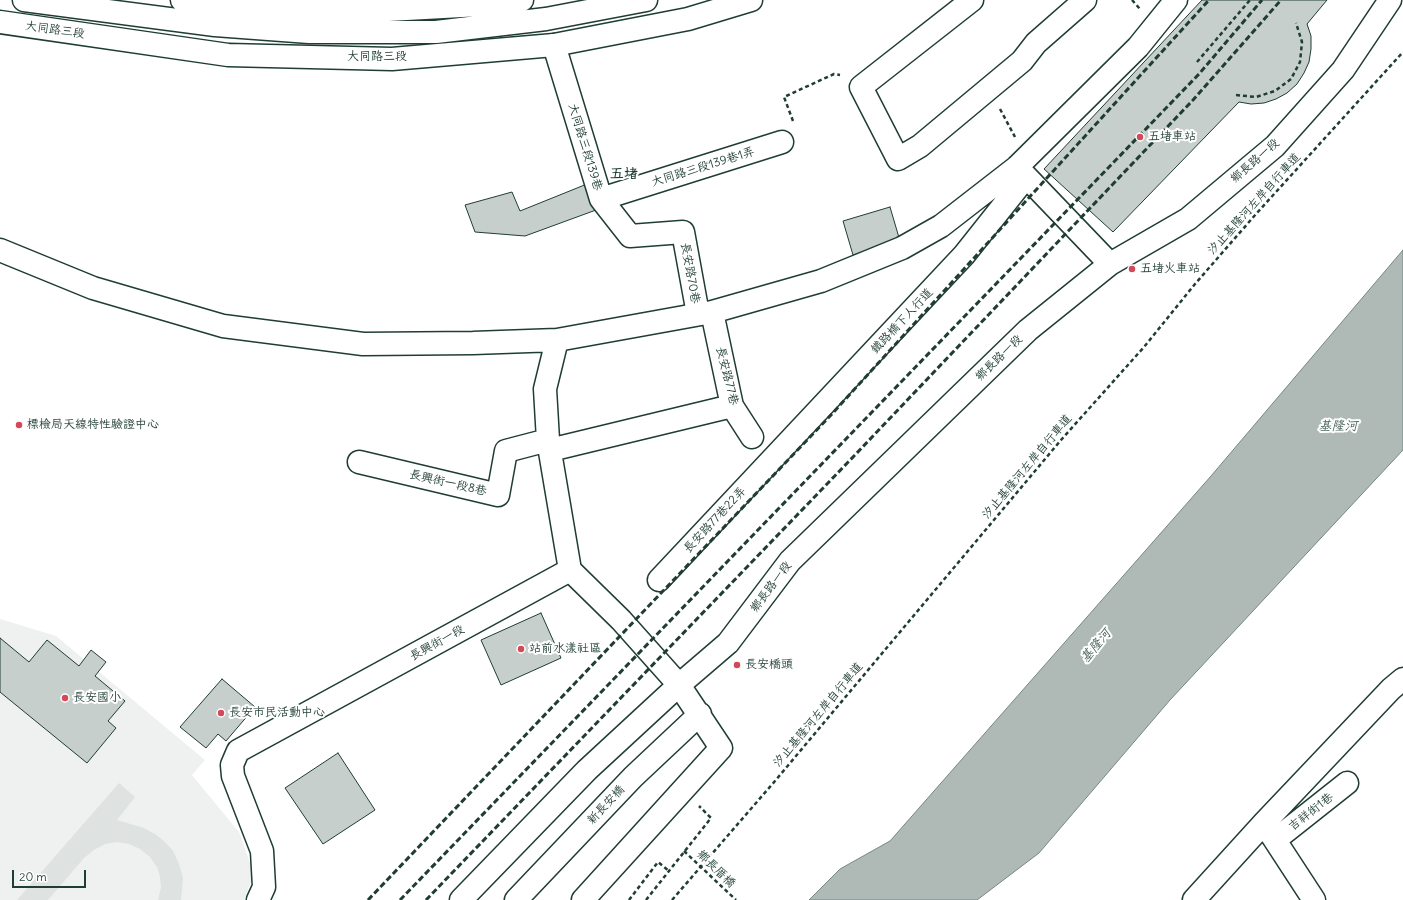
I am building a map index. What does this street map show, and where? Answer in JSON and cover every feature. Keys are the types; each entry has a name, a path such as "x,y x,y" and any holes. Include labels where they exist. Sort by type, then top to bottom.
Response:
{"main road":[{"path":"24,0 215,25 309,32 436,32 546,20 646,0"},
{"path":"182,0 256,10 388,10 480,5 522,0"},
{"name":"大同路三段","path":"0,22 228,55 392,59 554,45 688,19 751,0"},
{"path":"972,0 862,87 898,159 920,146 987,91 1022,61 1036,43 1086,0"},
{"path":"0,250 93,288 223,326 363,344 473,343 557,340 705,313 821,281 902,248 941,226 1024,167 1138,47 1176,0"},
{"name":"鄉長路一段","path":"461,900 587,770 679,685 728,643 790,561 1028,330 1110,264 1188,219 1275,146 1343,70 1390,0"},
{"name":"大同路三段139巷","path":"554,45 601,199 630,236 683,232"},
{"name":"大同路三段139巷1弄","path":"601,199 782,142"},
{"path":"1024,167 1110,264"},
{"name":"鐵路橋下人行道","path":"772,460 964,255 1024,167"},
{"name":"長安路70巷","path":"683,232 705,313"},
{"name":"長安路77巷","path":"705,313 732,406 752,437"},
{"path":"557,340 545,389 549,445 570,570 621,620 679,685 700,714 721,748 583,900"},
{"path":"549,445 732,406"},
{"name":"長興街一段8巷","path":"359,462 498,495 506,450 549,445"},
{"name":"長安路77巷22弄","path":"658,580 772,460"},
{"name":"長興街一段","path":"258,900 264,887 262,851 233,776 232,765 238,751 570,570"},
{"path":"1197,899 1270,832 1391,689 1403,679"},
{"name":"新長安橋","path":"516,900 633,777 700,714"},
{"name":"吉祥街1巷","path":"1270,832 1347,783"},
{"path":"1270,832 1314,900"}],"path":[{"path":"1197,62 1250,0"},
{"path":"1236,95 1256,97 1275,91 1291,79 1300,62 1302,42 1296,23"},
{"name":"汐止基隆河左岸自行車道","path":"672,900 780,775 1061,440 1144,347 1195,284 1256,214 1403,52"},
{"path":"782,142 794,135 795,126 784,97 834,74 848,77 862,87"},
{"path":"987,91 995,90 997,95 997,103 1004,116 1024,167"},
{"path":"646,900 711,818 696,802"},
{"name":"鄉長厝橋","path":"684,851 736,900"},
{"path":"629,900 658,862 668,871"}],"shaded area":[{"name":"長安國小","path":"0,619 56,636 205,760 192,775 239,832 254,874 244,900 0,900"},
{"path":"119,783 135,797 117,820 144,828 155,834 173,851 183,878 181,900 158,900 161,887 160,877 157,867 150,857 140,849 129,844 117,842 105,844 84,858 48,900 17,900"}],"water":[{"name":"基隆河","path":"1403,250 1403,450 1170,700 1039,853 977,900 809,900 840,869 890,841 1211,476"}],"building":[{"name":"五堵車站","path":"1202,0 1327,0 1307,24 1311,36 1309,62 1297,84 1287,93 1264,103 1251,104 1239,102 1113,232 1044,169"},
{"path":"587,184 596,210 525,236 475,232 465,205 512,192 520,211"},
{"path":"890,207 900,241 853,255 843,221"},
{"name":"站前水漾社區","path":"541,613 561,658 501,685 481,640"},
{"path":"0,638 29,662 47,640 79,666 91,650 106,662 95,676 125,701 108,721 116,728 87,763 0,692"},
{"name":"長安市民活動中心","path":"222,679 255,707 226,741 218,734 206,748 180,727"},
{"path":"338,753 375,810 323,844 285,788"}],"railway":[{"path":"368,900 831,415 1209,0"},
{"path":"400,900 1199,74 1262,0"},
{"path":"426,900 854,456 1193,100 1281,0"}],"place":[{"name":"五堵車站","path":"1140,137"},
{"name":"五堵火車站","path":"1132,269"},
{"name":"標檢局天線特性驗證中心","path":"19,425"},
{"name":"站前水漾社區","path":"521,649"},
{"name":"長安橋頭","path":"737,665"},
{"name":"長安國小","path":"65,698"},
{"name":"長安市民活動中心","path":"221,713"}],"district":[{"name":"五堵","path":"624,174"}]}
